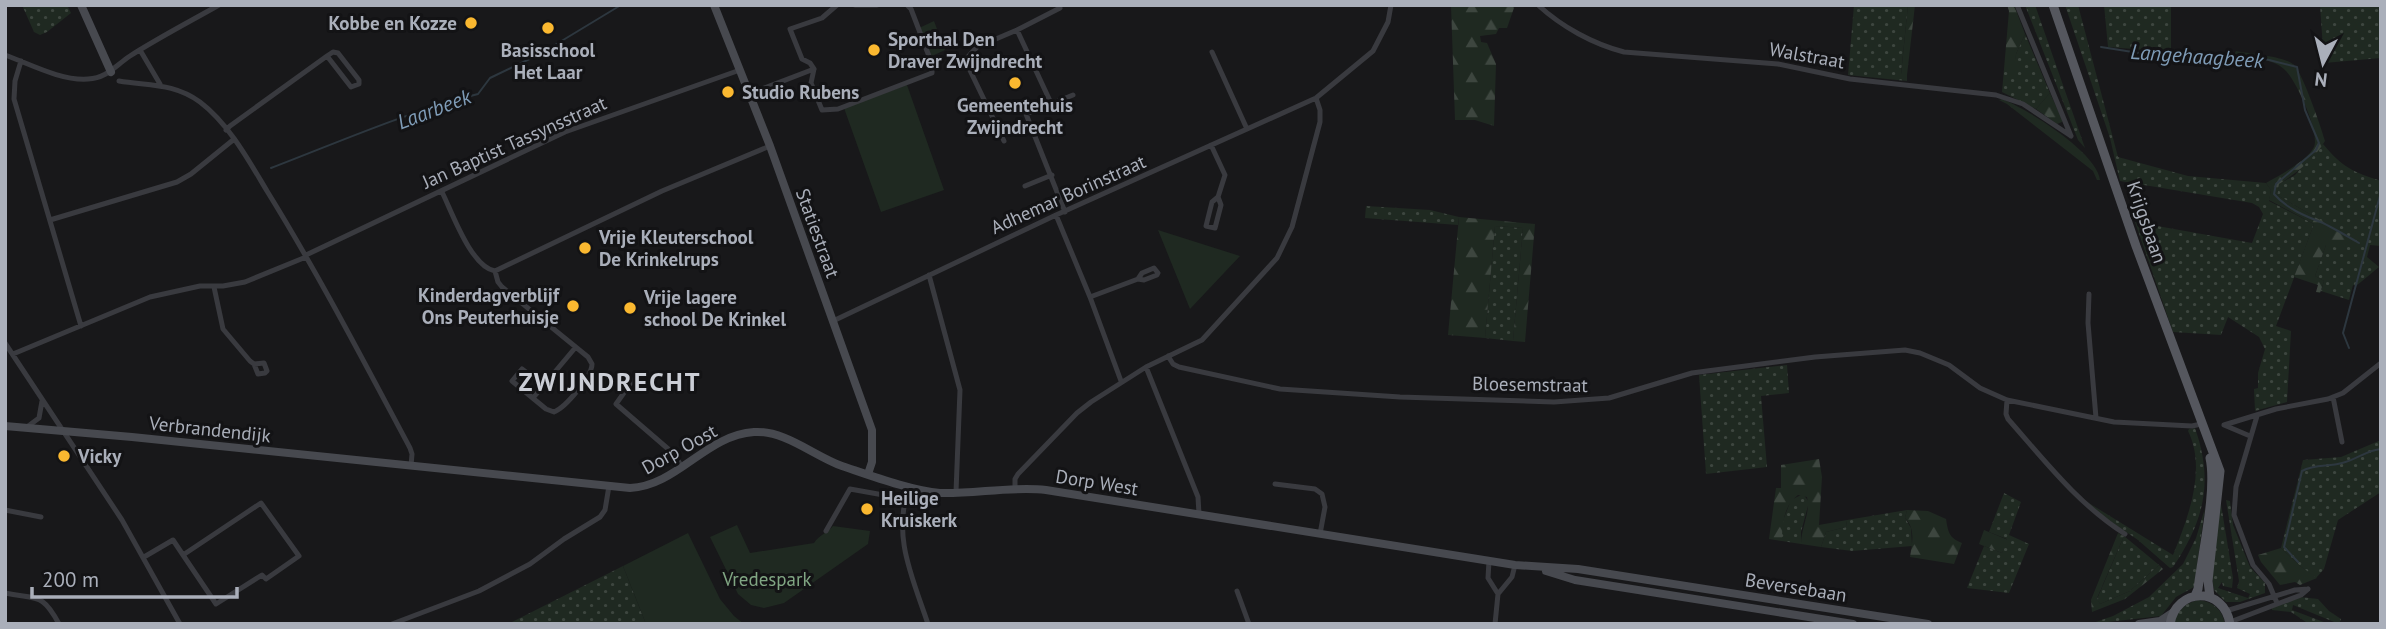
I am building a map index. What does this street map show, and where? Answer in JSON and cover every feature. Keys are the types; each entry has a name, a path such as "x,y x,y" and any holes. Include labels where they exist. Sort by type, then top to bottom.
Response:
{"main road":[{"path":"81,5 111,72"},
{"name":"Statiestraat","path":"714,5 769,146 872,429 872,461 869,474"},
{"name":"Krijgsbaan","path":"2053,5 2210,450 2213,474 2195,596"},
{"name":"Verbrandendijk","path":"5,426 411,466"},
{"name":"Dorp Oost","path":"411,466 608,486 647,486 662,480 714,446 755,432 777,436 841,466 869,474"},
{"name":"Krijgsbaan","path":"2210,450 2214,454 2220,479 2208,582 2210,597"},
{"name":"Dorp West","path":"869,474 937,492 1046,490 1535,568 1578,569 1659,581"},
{"name":"Dorp West","path":"1535,568 1576,580 1657,592"},
{"name":"Beversebaan","path":"1659,581 1928,624"},
{"name":"Beversebaan","path":"1657,592 1853,624"},
{"path":"2139,624 2160,621 2185,599 2195,596 2210,597 2222,605 2230,623"},
{"path":"2169,624 2172,613"}],"street":[{"path":"5,55 57,74 86,79 111,72 140,50 219,5"},
{"path":"837,5 822,18 790,29 802,59 814,69 811,83 822,110 838,109 932,73 932,64 911,9 906,5"},
{"path":"855,5 877,5"},
{"name":"Adhemar Borinstraat","path":"833,321 1056,215 1316,98 1373,51 1388,22 1391,5"},
{"name":"Walstraat","path":"1538,5 1582,36 1624,52 1778,64 1850,79 1996,95 2023,104 2071,136 2017,5"},
{"path":"1004,141 965,60 977,47 1060,8"},
{"path":"1017,30 1051,103"},
{"path":"140,50 160,84"},
{"path":"226,130 327,56 333,52 338,52 359,80 359,84 351,87 327,56"},
{"path":"1212,52 1247,129"},
{"path":"21,61 14,99 81,326"},
{"path":"749,94 814,69"},
{"name":"Jan Baptist Tassynsstraat","path":"13,354 150,297 189,288 245,282 306,256 565,132 740,71"},
{"path":"120,81 160,84 184,93 200,103 226,130 306,256 410,448 411,466"},
{"path":"1065,212 1026,114 1073,95"},
{"path":"1015,489 1015,478 1077,413 1121,381 1202,340 1277,258 1292,227 1320,121 1316,98"},
{"path":"50,220 177,182 233,140"},
{"path":"1211,145 1225,175 1215,228 1206,226 1212,202 1219,197"},
{"path":"442,192 471,250 488,270 495,271 662,191 769,146"},
{"path":"1025,186 1052,175"},
{"path":"1056,215 1121,381"},
{"path":"495,271 499,284 590,360 593,367 589,376 562,408 554,412 512,381 522,369 543,385"},
{"path":"929,275 960,390 956,492"},
{"path":"1090,297 1138,279"},
{"path":"214,286 223,329 254,364"},
{"path":"2089,294 2088,323 2096,418"},
{"path":"5,343 144,558 180,624"},
{"path":"533,398 575,348"},
{"name":"Bloesemstraat","path":"1168,356 1173,364 1180,368 1280,389 1400,397 1554,402 1609,398 1692,373 1815,357 1905,350 1949,365 1980,388 2007,400 2125,424 2201,424"},
{"path":"2250,436 2224,425 2276,409 2333,397 2343,393 2381,363"},
{"path":"1146,367 1198,497 1199,514"},
{"path":"633,380 616,404 674,454 682,467"},
{"path":"26,428 37,420 41,413 40,395"},
{"path":"2333,397 2342,442"},
{"path":"2007,400 2008,419 2069,490 2104,521 2125,534"},
{"path":"2257,415 2234,499 2234,515 2253,565 2269,584 2276,600"},
{"path":"1275,484 1315,489 1322,494 1325,508 1320,534"},
{"path":"392,624 478,591 530,564 600,517 605,510 608,486"},
{"path":"909,486 902,545 928,624"},
{"path":"825,531 850,489 889,496 905,502"},
{"path":"144,558 173,540 183,555 216,604 262,575 266,579 299,556 261,503 183,555"},
{"path":"5,510 41,517"},
{"path":"1489,561 1488,578 1499,594"},
{"path":"1495,624 1499,594 1511,580 1515,565"},
{"path":"2226,611 2276,600 2301,595 2308,589 2295,590 2276,600 2230,623"},
{"path":"1237,592 1249,624"},
{"path":"5,593 43,600 59,624"}],"green space":[{"path":"22,5 67,5 71,13 40,35 34,32"},
{"path":"1451,5 1515,5 1507,28 1499,28 1496,34 1480,36 1481,42 1487,43 1496,64 1494,126 1475,120 1455,120"},
{"path":"1854,5 1908,5 1901,74 1907,75 1907,81 1848,75"},
{"path":"1908,5 1915,5 1907,75 1901,75"},
{"path":"2007,5 2014,5 2025,34 2016,54 2015,69 2004,69 2009,11"},
{"path":"2025,5 2035,5 2085,148 2078,140"},
{"path":"2065,5 2078,5 2118,157 2188,176 2266,183 2271,190 2269,201 2314,224 2276,326 2291,331 2287,402 2255,411 2254,389 2258,388 2258,373 2265,349 2259,337 2228,317 2221,335 2173,332 2135,222 2252,243 2263,214 2259,207 2252,203 2120,181 2110,138"},
{"path":"2104,5 2171,5 2171,52 2108,47"},
{"path":"2320,5 2381,5 2381,58 2324,63"},
{"path":"934,21 945,50 930,57 919,28"},
{"path":"2025,34 2050,93 2036,109 2002,92 2004,69 2014,68 2016,54"},
{"path":"2236,51 2275,57 2294,65 2307,89 2320,124 2325,141 2305,165 2279,184 2277,195 2360,243 2359,247 2346,241 2342,249 2326,245 2315,276 2324,281 2320,293 2316,292 2318,285 2294,277 2314,224 2269,200 2271,190 2266,183 2293,167 2311,152 2315,140 2311,120 2286,71 2269,61 2234,55"},
{"path":"907,85 944,190 881,212 844,108"},
{"path":"2050,93 2062,119 2062,122 2057,124 2036,109"},
{"path":"2002,99 2043,122 2074,145 2096,169 2100,180 2097,180 2093,171 1999,100"},
{"path":"2323,144 2349,168 2381,181 2381,246 2370,245 2367,257 2379,267 2356,286 2353,285 2349,300 2321,291 2324,281 2315,276 2326,245 2346,240 2360,243 2277,195 2279,184 2295,175"},
{"path":"1366,206 1430,210 1459,217 1458,225 1365,218"},
{"path":"1459,217 1535,224 1525,342 1513,341 1523,228 1495,226 1485,338 1448,335"},
{"path":"1495,226 1523,228 1513,341 1485,338"},
{"path":"1158,230 1240,256 1190,309"},
{"path":"1787,365 1789,393 1761,396 1767,467 1706,474 1699,375"},
{"path":"2195,428 2204,466 2203,500 2199,517 2184,550 2170,568 2138,540 2084,500 2173,555 2189,510 2196,477 2196,461 2188,431"},
{"path":"2381,440 2381,492 2338,520 2324,569 2316,578 2281,548 2303,460 2341,457"},
{"path":"1819,459 1822,477 1819,525 1847,520 1846,527 1826,532 1821,547 1801,544 1808,503 1807,497 1798,495 1787,509 1782,541 1769,539 1776,488 1781,488 1781,465"},
{"path":"2004,493 2021,502 2009,535 2029,544 2009,593 1967,588 1984,546 2002,553 2007,539 1989,532"},
{"path":"1803,494 1809,502 1801,532 1801,544 1782,541 1782,523 1791,500"},
{"path":"2220,498 2233,578 2232,588 2223,586 2222,582 2218,588 2248,598 2250,594 2237,588 2239,581 2226,500 2230,501 2233,525 2250,567 2265,583 2265,593 2240,602 2226,602 2214,590 2212,578"},
{"path":"2205,508 2194,587 2176,597 2161,616 2090,624 2113,616 2149,597 2183,564 2196,538"},
{"path":"1907,510 1905,518 1911,528 1912,546 1852,551 1821,547 1826,532 1846,527 1847,520"},
{"path":"1907,510 1928,511 1946,519 1950,534 1962,543 1954,564 1910,557 1912,537 1911,527 1905,518"},
{"name":"Vredespark","path":"737,525 750,553 814,543 833,526 870,531 868,544 784,603 764,608 751,605 738,594 710,537"},
{"path":"1984,530 2008,540 2002,553 1979,544"},
{"name":"Vredespark","path":"688,533 720,599 744,624 646,624 623,566"},
{"path":"2118,533 2124,536 2097,598 2100,604 2130,591 2159,565 2163,569 2125,599 2092,612 2091,600"},
{"path":"2124,536 2159,565 2130,591 2100,604 2097,599"},
{"path":"2281,548 2317,578 2300,585 2295,582 2280,585 2258,555"},
{"path":"623,566 646,624 508,624"},
{"path":"2300,597 2318,599 2341,619 2339,624 2293,605 2292,610 2329,624 2309,624 2291,612 2272,610 2272,607"},
{"path":"2199,600 2216,607 2225,624 2174,624 2182,608"}],"waterway":[{"name":"Laarbeek","path":"271,168 399,118 478,94 490,78 540,54 621,5"},
{"name":"Langehaagbeek","path":"2101,47 2164,57 2265,59 2297,67 2305,110 2319,143 2316,150 2276,184 2274,194 2297,211 2359,243"},
{"path":"2349,348 2343,333 2381,192"},
{"path":"2298,562 2284,547 2302,471 2347,462 2381,449"}],"place":[{"name":"Kobbe en Kozze","path":"471,23"},
{"name":"Basisschool Het Laar","path":"548,28"},
{"name":"Sporthal Den Draver Zwijndrecht","path":"874,50"},
{"name":"Gemeentehuis Zwijndrecht","path":"1015,83"},
{"name":"Studio Rubens","path":"728,92"},
{"name":"Vrije Kleuterschool De Krinkelrups","path":"585,248"},
{"name":"Kinderdagverblijf Ons Peuterhuisje","path":"573,306"},
{"name":"Vrije lagere school De Krinkel","path":"630,308"},
{"name":"Vicky","path":"64,456"},
{"name":"Heilige Kruiskerk","path":"867,509"}],"district":[{"name":"ZWIJNDRECHT","path":"610,381"}]}
